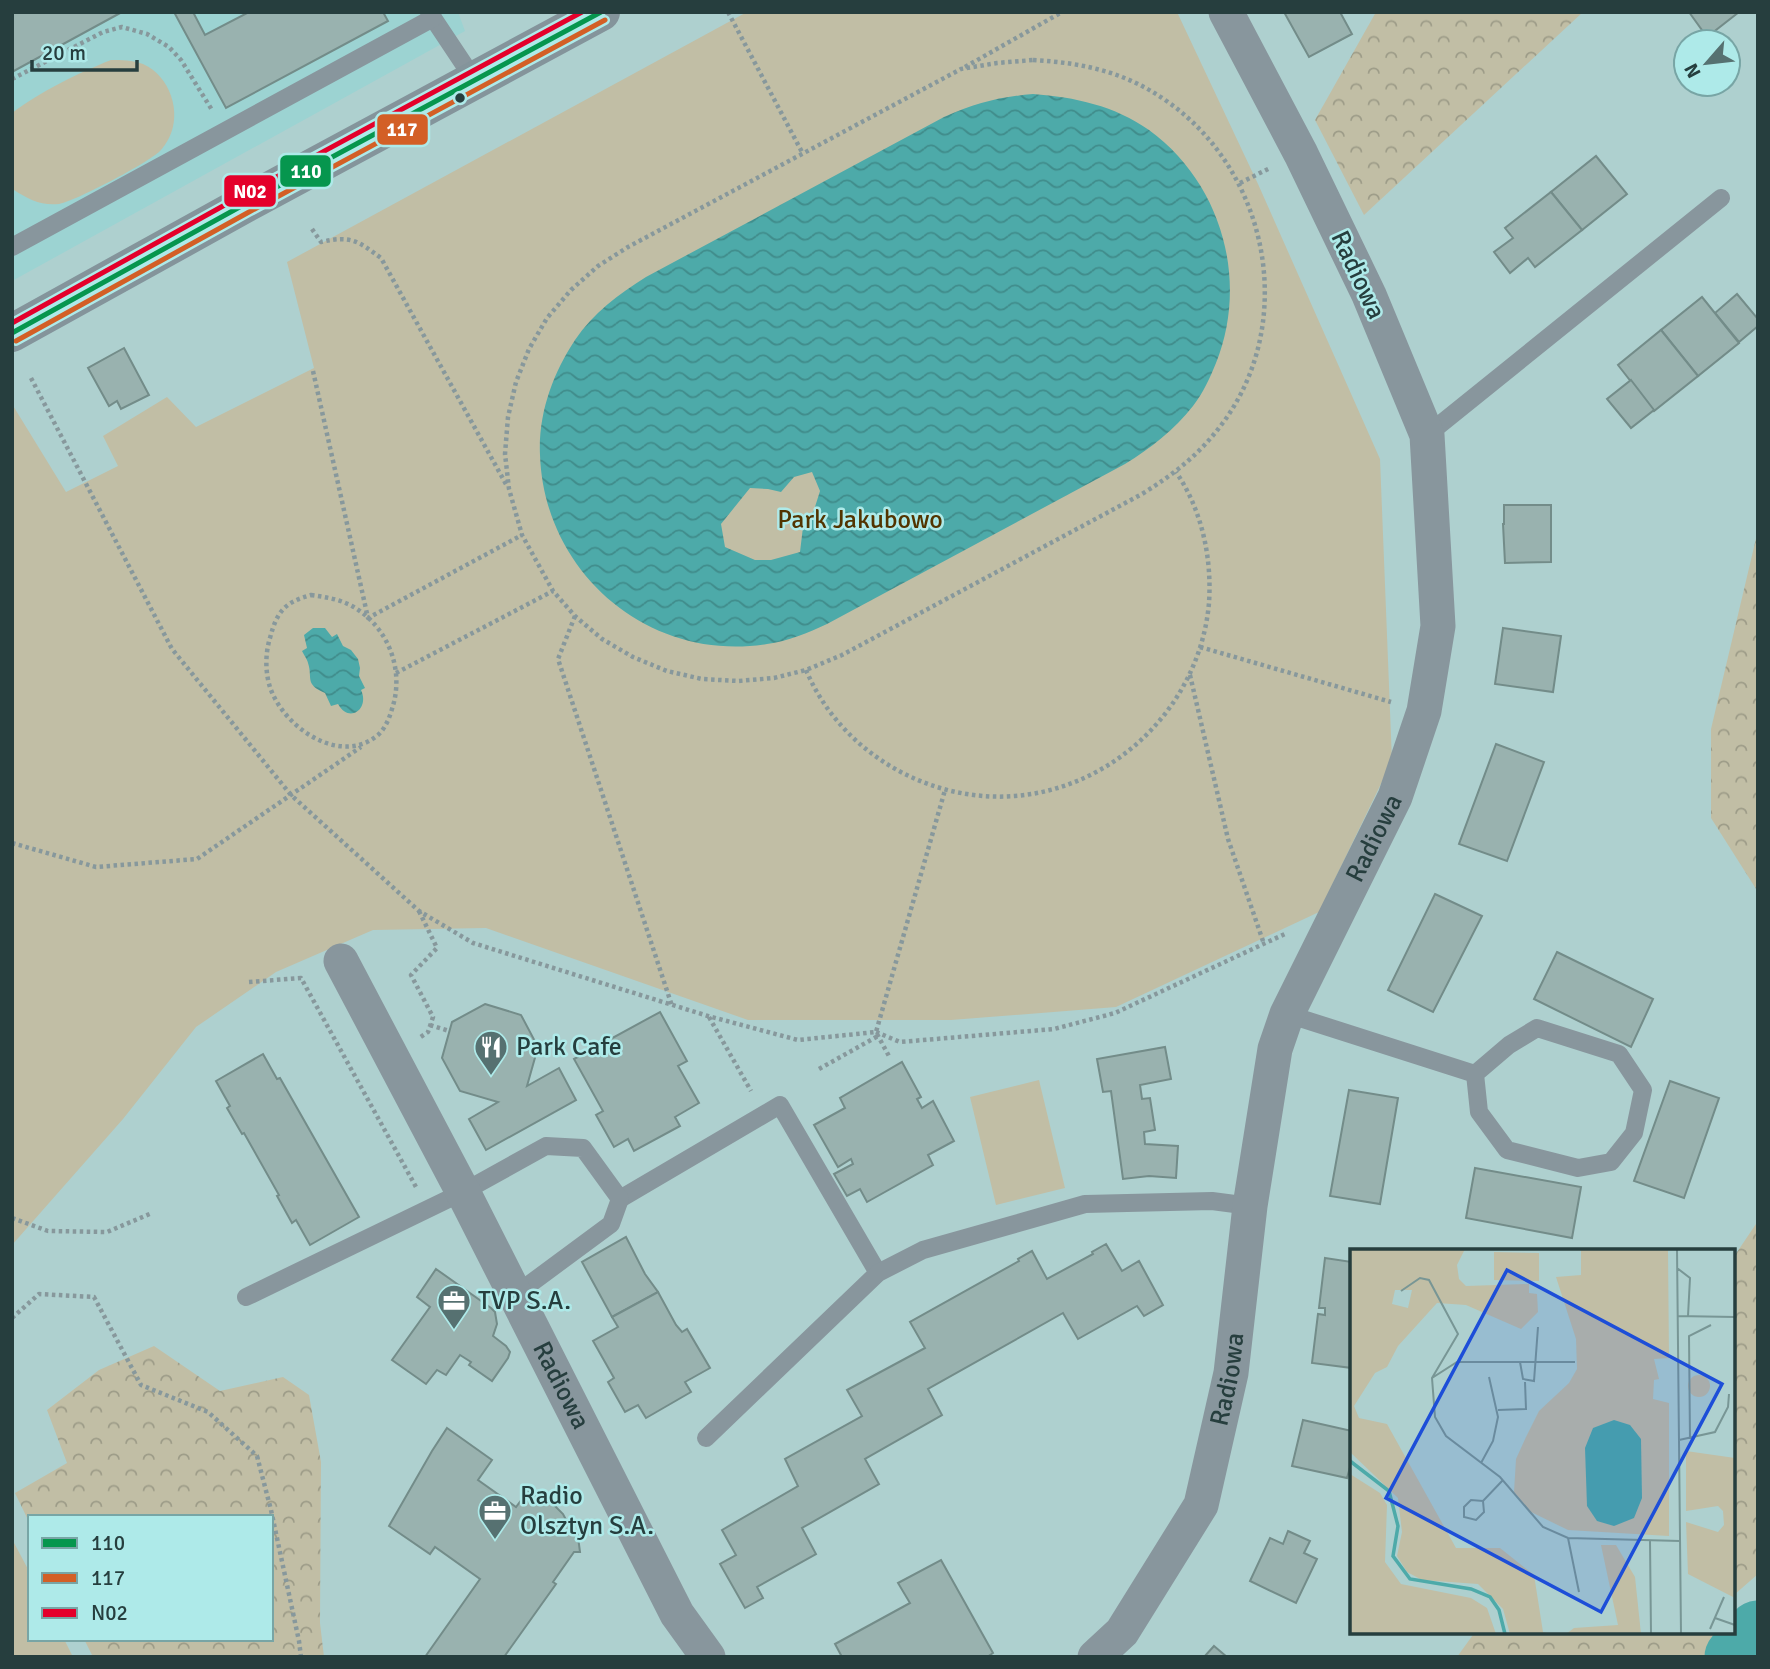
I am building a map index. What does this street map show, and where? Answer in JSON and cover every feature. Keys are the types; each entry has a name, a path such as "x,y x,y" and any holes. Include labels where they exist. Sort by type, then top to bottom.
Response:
{"main road":[{"path":"12,333 601,12"}],"street":[{"name":"Radiowa","path":"1095,1657 1122,1632 1201,1505 1231,1373 1250,1206 1275,1049 1287,1014 1395,797 1424,711 1438,626 1427,435 1369,295 1301,154 1226,12"},
{"name":"Radiowa","path":"341,961 463,1192 677,1614 708,1657"}],"lane":[{"path":"12,247 431,15 475,81"},
{"path":"1427,435 1721,198"},
{"path":"1287,1014 1475,1074"},
{"path":"1537,1028 1619,1054 1643,1090 1634,1133 1611,1162 1578,1168 1507,1150 1479,1112 1475,1074 1509,1045 1537,1028"},
{"path":"515,1295 611,1224 620,1199 780,1105 878,1273"},
{"path":"246,1297 463,1192 546,1146 583,1148 620,1199"},
{"path":"706,1437 878,1273 923,1250 1084,1204 1212,1201 1250,1206"}],"path":[{"path":"728,12 803,154"},
{"path":"961,69 1033,60 1069,62 1104,70 1137,84 1168,102 1196,125 1220,153 1240,183 1253,217 1262,252 1266,287 1263,324 1255,359 1241,393 1223,423 1200,451 1176,472 1142,494 842,655 806,670 774,678 738,681 702,679 667,671 602,639 575,616 553,591 522,535 509,489 505,454 508,417 516,382 529,349 547,318 571,290 598,266 628,247 1062,12"},
{"path":"12,79 103,32 122,27 147,34 169,47 181,60 225,131"},
{"path":"1240,183 1262,172"},
{"path":"312,229 321,242 338,238 359,241 381,258 509,489"},
{"path":"313,371 369,618"},
{"path":"31,378 172,649 291,795 419,911 473,943 672,1006 798,1040 877,1034 900,1042 1054,1029 1115,1013 1288,932"},
{"path":"806,670 811,684 830,713 854,740 881,761 912,778 945,790 979,796 1014,796 1049,790 1082,779 1113,763 1141,742 1164,716 1184,687 1198,655 1207,621 1210,586 1207,551 1199,517 1176,472"},
{"path":"369,618 522,535"},
{"path":"396,673 553,591"},
{"path":"12,843 96,867 197,859 366,744 381,733 396,694 392,652 369,618 332,598 311,595 295,600 282,610 272,629 267,648 271,690 294,725 311,737 352,747 366,744"},
{"path":"575,616 558,659 672,1006"},
{"path":"1200,647 1424,711"},
{"path":"1189,674 1228,839 1264,944"},
{"path":"819,1069 877,1034 945,790"},
{"path":"411,1043 428,1032 433,1017 411,975 437,948 419,911"},
{"path":"249,982 301,978 428,1209"},
{"path":"708,1016 757,1101"},
{"path":"430,1025 449,1031"},
{"path":"877,1034 890,1058"},
{"path":"12,1218 48,1231 107,1232 152,1213"},
{"path":"12,1318 39,1294 94,1297 141,1385 208,1412 257,1456 271,1515"},
{"path":"273,1524 301,1657"}],"shaded area":[{"path":"12,12 458,12 465,31 12,281"}],"green space":[{"name":"Park Jakubowo","path":"747,12 1177,12 1258,184 1380,459 1392,761 1319,912 1116,1007 951,1020 748,1020 486,928 373,930 276,972 196,1027 123,1119 12,1245 12,404 66,492 118,466 103,436 167,397 196,427 314,368 287,262"},
{"path":"1376,12 1583,12 1364,215 1315,120"},
{"path":"111,60 143,64 167,86 174,106 174,117 173,128 164,147 153,157 127,172 59,204 35,201 14,190 12,113 60,84"},
{"path":"1758,530 1758,892 1711,818 1711,729"},
{"path":"1039,1080 1065,1188 996,1205 970,1097"},
{"path":"1758,1221 1758,1574 1735,1594 1735,1255"},
{"path":"154,1346 220,1391 283,1377 309,1395 321,1462 320,1623 324,1657 93,1657 85,1641 273,1641 273,1515 28,1515 28,1520 15,1493 67,1463 47,1410 99,1370"},
{"path":"12,1539 28,1569 28,1641 65,1641 73,1657 12,1657"},
{"path":"1474,1634 1723,1634 1716,1657 1457,1657"}],"water":[{"path":"1021,95 1079,100 1136,122 1174,152 1195,177 1211,205 1229,267 1230,299 1226,332 1216,363 1193,406 1162,438 1125,464 827,624 798,636 767,644 724,646 682,639 644,624 611,601 582,572 561,537 546,498 540,455 548,394 560,366 582,330 607,305 646,277 944,117 988,101","holes":["812,472 820,491 814,510 803,527 800,552 771,560 755,560 725,547 721,524 750,488 781,492 794,477"]},
{"path":"313,628 325,628 332,637 337,634 343,646 351,650 358,659 359,676 365,688 361,690 363,703 357,712 348,713 338,704 331,706 325,693 312,684 308,662 302,651 307,648 304,635"}],"building":[{"path":"12,12 122,12 12,72"},
{"path":"174,12 193,12 205,35 249,12 383,12 388,21 226,108"},
{"path":"1284,12 1340,12 1352,34 1309,57"},
{"path":"1689,12 1739,12 1719,28 1701,28"},
{"path":"1596,156 1627,194 1582,230 1551,192"},
{"path":"1551,192 1582,230 1535,267 1528,258 1510,273 1494,252 1513,238 1505,228"},
{"path":"1737,294 1758,319 1758,326 1739,342 1715,313"},
{"path":"1702,297 1739,343 1698,376 1661,330"},
{"path":"1661,330 1698,376 1654,411 1618,365"},
{"path":"124,348 149,395 121,409 117,401 109,406 88,368"},
{"path":"1631,380 1654,410 1631,428 1607,399"},
{"path":"1504,505 1551,505 1551,562 1505,563"},
{"path":"1503,628 1561,636 1553,692 1495,684"},
{"path":"1496,744 1544,762 1507,861 1459,844"},
{"path":"1435,894 1482,916 1433,1012 1388,990"},
{"path":"1557,952 1653,999 1631,1047 1534,999"},
{"name":"Park Cafe","path":"485,1004 521,1015 538,1047 527,1086 559,1068 576,1100 486,1150 469,1119 498,1102 460,1091 442,1058 452,1022"},
{"path":"660,1012 687,1061 678,1066 699,1103 675,1117 680,1126 634,1151 628,1139 614,1147 596,1115 603,1111 574,1059"},
{"path":"1165,1047 1171,1079 1140,1085 1142,1099 1150,1098 1155,1130 1144,1132 1145,1144 1178,1146 1176,1178 1149,1176 1123,1179 1111,1091 1103,1092 1097,1059"},
{"path":"263,1054 277,1079 280,1078 359,1217 310,1245 296,1220 292,1223 244,1133 242,1134 227,1108 230,1106 216,1081"},
{"path":"902,1062 921,1097 917,1099 922,1108 933,1101 954,1141 928,1155 933,1165 867,1202 860,1189 847,1196 834,1174 853,1164 851,1159 838,1167 814,1125 845,1108 840,1098"},
{"path":"1670,1081 1719,1098 1684,1198 1634,1181"},
{"path":"1349,1090 1398,1098 1380,1204 1330,1196"},
{"path":"1475,1168 1581,1187 1572,1238 1466,1218"},
{"path":"626,1237 645,1274 658,1292 612,1317 582,1262"},
{"path":"1106,1244 1122,1271 1139,1261 1163,1305 1144,1316 1137,1306 1078,1339 1063,1313 928,1389 942,1415 865,1459 879,1484 802,1528 816,1554 757,1587 763,1598 745,1608 720,1564 736,1555 722,1530 798,1486 785,1459 862,1416 847,1390 925,1348 910,1322 1019,1261 1018,1259 1032,1251 1047,1279"},
{"path":"1325,1258 1350,1262 1350,1368 1312,1363 1318,1314 1325,1315 1325,1308 1319,1308"},
{"name":"TVP S.A.","path":"436,1269 495,1312 497,1324 493,1336 510,1352 492,1381 460,1355 446,1375 437,1370 426,1384 392,1360 430,1307 417,1297"},
{"path":"658,1292 676,1325 682,1332 687,1329 710,1368 685,1382 691,1392 646,1418 638,1405 625,1412 608,1382 614,1378 593,1341 618,1327 612,1317"},
{"path":"1303,1420 1350,1431 1350,1467 1347,1478 1292,1466"},
{"name":"Radio Olsztyn S.A.","path":"447,1428 492,1460 478,1480 516,1507 528,1491 542,1497 563,1514 573,1533 577,1532 580,1552 574,1552 553,1582 556,1584 504,1657 425,1657 480,1579 435,1547 430,1554 389,1526"},
{"path":"1288,1531 1310,1541 1304,1553 1317,1559 1296,1603 1250,1581 1270,1538 1283,1544"},
{"path":"941,1560 993,1653 987,1657 842,1657 835,1644 910,1603 898,1583"},
{"path":"1214,1646 1227,1657 1204,1657"}],"waterway":[{"path":"1736,1657 1758,1632"}],"transit line":[{"name":"N02","path":"12,323 582,12"},
{"name":"110","path":"12,333 601,12"},
{"name":"117","path":"16,341 605,20"}],"place":[{"name":"Park Cafe","path":"491,1077"},
{"name":"TVP S.A.","path":"454,1331"},
{"name":"Radio Olsztyn S.A.","path":"495,1541"}]}
